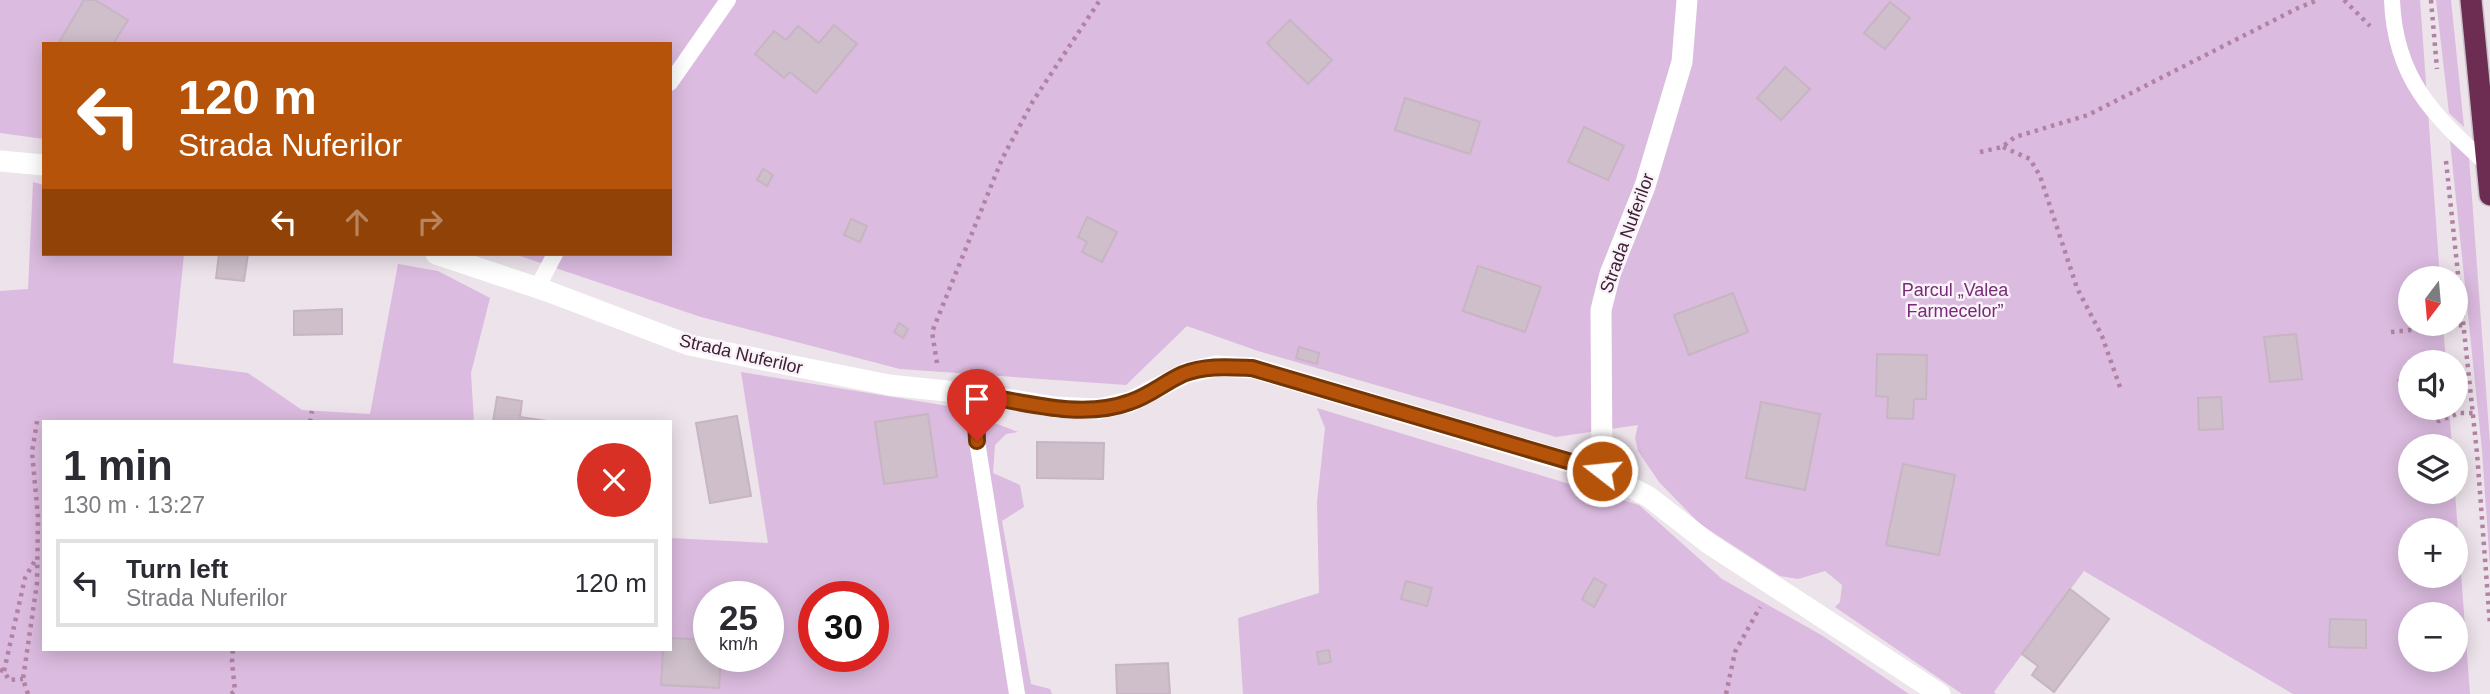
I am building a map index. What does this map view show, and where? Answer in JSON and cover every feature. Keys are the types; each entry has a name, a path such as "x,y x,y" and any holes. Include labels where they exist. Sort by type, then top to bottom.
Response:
{"highway":[{"path":"2472,0 2490,195"}],"street":[{"name":"Strada Nuferilor","path":"1602,471 1601,310 1610,274 1645,186 1682,62 1687,0"},
{"path":"0,162 42,166"},
{"name":"Strada Nuferilor","path":"442,256 537,288 689,345 889,385 975,394 1055,407 1098,409 1130,402 1186,373 1216,366 1252,368 1602,471 1649,497 1708,543 1940,694"}],"lane":[{"path":"672,80 728,0"},
{"path":"2392,0 2393,29 2413,83 2443,124 2488,166"},
{"path":"537,288 554,256"},
{"path":"975,394 977,441 1017,694"}],"path":[{"path":"1980,152 2002,147 2015,137 2088,115 2318,0"},
{"path":"2431,0 2438,69"},
{"path":"941,391 932,332 954,274 1002,159 1033,101 1098,1"},
{"path":"2443,124 2457,266"},
{"path":"2002,147 2030,159 2040,176 2077,288 2102,336 2121,390"},
{"path":"2391,332 2398,331"},
{"path":"2464,336 2490,625"},
{"path":"310,420 312,411"},
{"path":"2468,413 2473,413"},
{"path":"28,694 23,679 37,583 38,517 32,452 38,416"},
{"path":"23,679 9,680 2,670 26,578 37,556"},
{"path":"1726,694 1735,652 1772,585"},
{"path":"231,694 235,691 233,651"}],"green space":[{"name":"Parcul „Valea Farmecelor”","path":"0,0 2420,0 2439,266 2398,266 2398,336 2444,336 2445,350 2398,350 2398,420 2450,420 2451,434 2398,434 2398,504 2456,504 2457,518 2398,518 2398,588 2462,588 2463,602 2398,602 2398,672 2468,672 2468,667 2470,694 2293,694 2084,571 1994,692 1996,694 1962,694 1835,607 1840,602 1842,585 1825,571 1798,579 1780,576 1700,524 1659,482 1638,451 1635,438 1638,425 1556,437 1258,351 1187,326 1126,385 900,369 701,317 520,256 672,256 672,42 42,42 42,139 0,133"},
{"path":"2436,0 2451,0 2464,127 2449,113"},
{"path":"2450,141 2469,157 2490,444 2490,567 2482,450 2468,315 2468,266 2463,266"},
{"path":"33,182 42,184 42,256 184,256 173,363 248,373 302,410 370,414 398,264 438,271 490,298 471,373 474,420 42,420 42,651 672,651 672,538 768,543 741,372 954,407 1018,432 1006,434 995,445 993,473 1020,485 1024,507 1002,521 1031,684 1050,689 1052,694 0,694 0,291 28,289"},
{"path":"1317,408 1639,505 1722,579 1823,636 1909,694 1243,694 1238,618 1319,593 1317,502 1325,428"}],"building":[{"path":"84,0 95,0 128,20 114,42 59,42"},
{"path":"1890,2 1910,18 1885,49 1864,33"},
{"path":"1290,20 1332,60 1308,84 1267,43"},
{"path":"834,25 857,44 816,93 790,72 784,78 755,54 774,31 786,40 798,26 819,43"},
{"path":"1785,67 1810,89 1781,120 1757,98"},
{"path":"1405,98 1480,122 1470,154 1395,130"},
{"path":"1584,127 1624,146 1608,180 1568,162"},
{"path":"763,169 773,175 767,186 757,180"},
{"path":"1087,217 1117,232 1102,262 1082,252 1087,242 1078,237"},
{"path":"851,219 867,226 860,242 844,235"},
{"path":"219,256 248,256 244,281 216,278"},
{"path":"1478,266 1541,287 1525,332 1463,311"},
{"path":"1733,293 1748,332 1689,355 1674,315"},
{"path":"342,309 342,334 294,335 294,311"},
{"path":"899,323 908,329 903,338 894,332"},
{"path":"2296,334 2302,379 2270,382 2264,337"},
{"path":"1299,347 1319,353 1317,364 1296,358"},
{"path":"1877,354 1927,355 1926,399 1914,399 1913,419 1887,418 1888,397 1876,396"},
{"path":"497,397 522,401 520,417 540,420 493,420"},
{"path":"2221,397 2223,429 2199,430 2198,398"},
{"path":"1761,402 1820,414 1805,490 1746,478"},
{"path":"928,414 937,477 884,484 875,422"},
{"path":"737,416 751,496 710,503 696,423"},
{"path":"1037,442 1104,443 1103,479 1037,478"},
{"path":"1903,464 1955,475 1939,555 1886,545"},
{"path":"1594,578 1606,585 1594,607 1582,599"},
{"path":"1406,581 1432,588 1427,606 1401,599"},
{"path":"2070,589 2109,619 2054,692 2032,675 2038,666 2022,654"},
{"path":"2330,619 2366,620 2366,648 2329,647"},
{"path":"672,638 693,639 693,672 720,672 719,688 661,685 663,651 672,651"},
{"path":"1329,650 1331,662 1319,664 1317,652"},
{"path":"1168,663 1170,694 1117,694 1116,665"}],"route":[{"path":"977,441 975,394 1055,407 1098,409 1130,402 1186,373 1216,366 1252,368 1602,471"}]}
